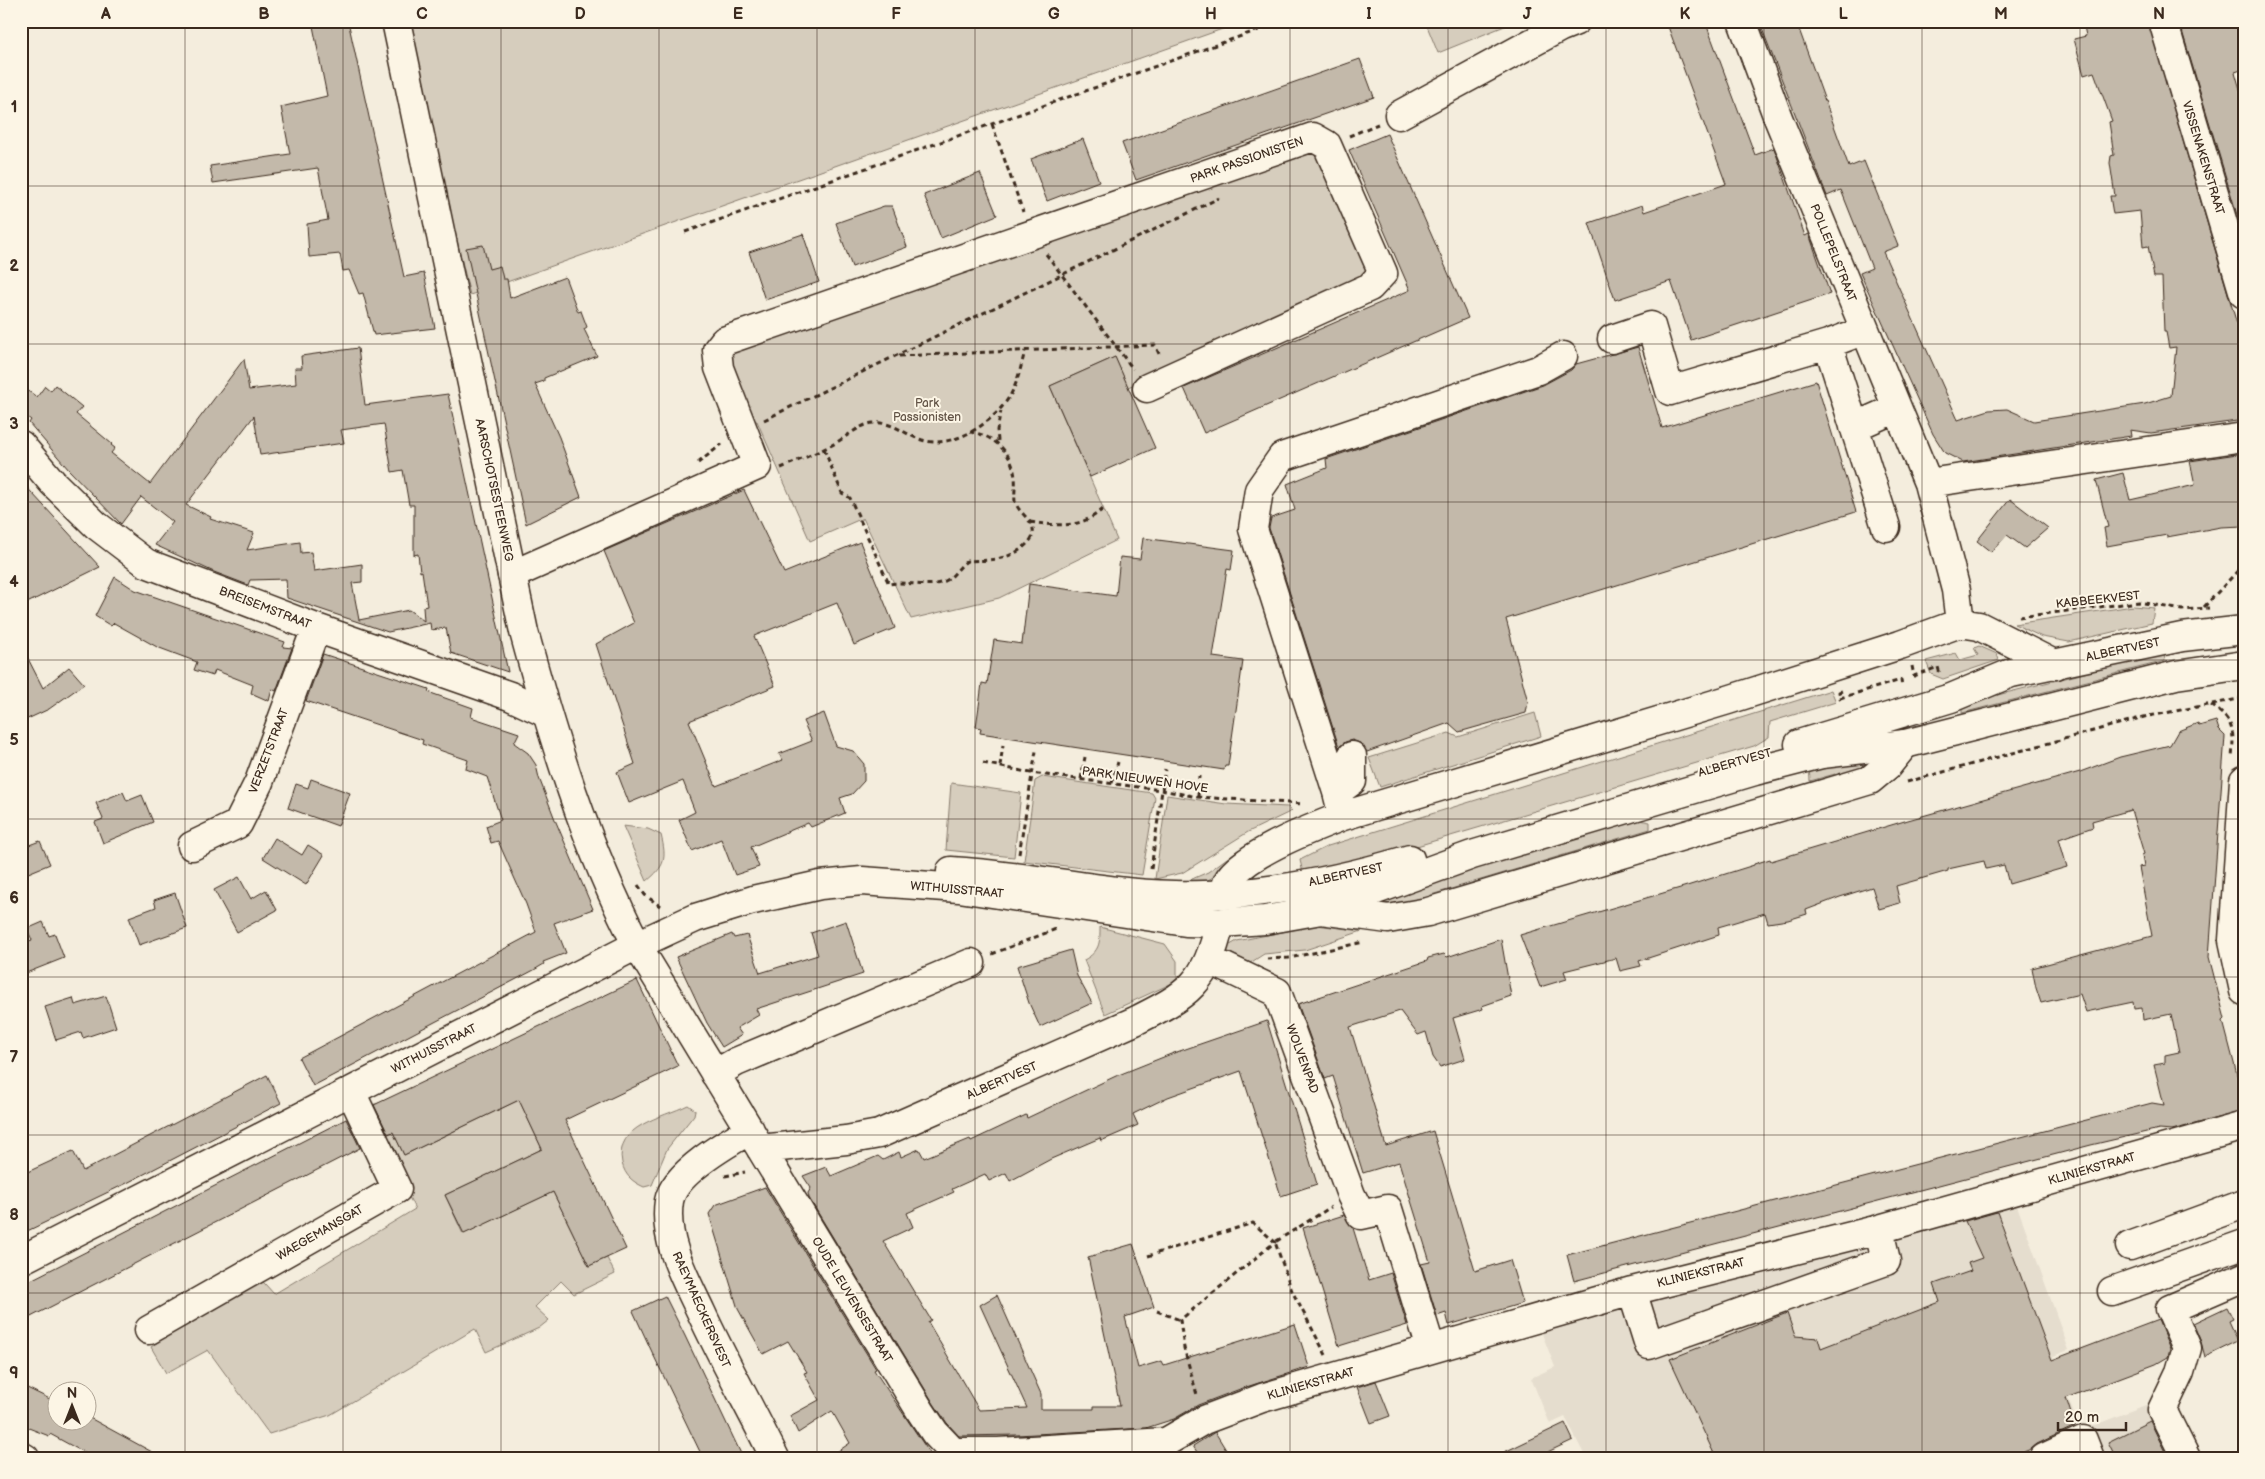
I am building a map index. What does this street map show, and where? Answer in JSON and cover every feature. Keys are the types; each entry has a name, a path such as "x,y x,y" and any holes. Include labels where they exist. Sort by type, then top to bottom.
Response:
{"street":[{"name":"AARSCHOTSESTEENWEG","path":"396,21 524,632 546,714 587,832 618,909 637,945"},
{"path":"1399,115 1576,21"},
{"name":"POLLEPELSTRAAT","path":"1742,21 1778,118 1928,483 1956,590 1969,624"},
{"name":"VISSENAKENSTRAAT","path":"2163,21 2244,294"},
{"name":"PARK PASSIONISTEN","path":"757,466 718,368 717,350 724,341 1313,137 1327,145"},
{"path":"1159,382 1370,287 1383,273 1327,145"},
{"path":"1612,339 1651,326 1670,391 1828,344 1865,330"},
{"path":"1828,344 1886,527"},
{"path":"1340,804 1253,529 1259,490 1282,457 1538,370 1563,356"},
{"path":"1854,427 1898,408"},
{"path":"1928,483 2244,437"},
{"name":"BREISEMSTRAAT","path":"21,445 53,483 96,525 146,563 316,628 510,696 546,714"},
{"path":"512,574 757,466"},
{"path":"1340,804 1728,700 1969,624 2056,665"},
{"name":"VERZETSTRAAT","path":"192,846 238,824 259,782 316,628"},
{"name":"ALBERTVEST","path":"966,872 1129,892 1175,895 1224,895 1321,882 1372,870 1950,698 2011,674 2182,637 2244,630"},
{"name":"ALBERTVEST","path":"1052,901 1186,922 1220,923 1265,920 1321,910 1453,861 1755,771 1822,754 1905,744 2176,675 2244,665"},
{"name":"ALBERTVEST","path":"1321,910 1388,919 1428,912 1870,780 1888,765 1905,744"},
{"path":"1224,895 1226,885 1232,874 1244,864 1313,828 1340,804 1352,781 1352,756"},
{"path":"2238,770 2233,940 2244,990"},
{"name":"WITHUISSTRAAT","path":"862,881 906,868 966,872"},
{"name":"WITHUISSTRAAT","path":"21,1260 637,945 695,918 752,900 820,885 862,881 959,888 1052,901"},
{"name":"ALBERTVEST","path":"761,1149 846,1140 879,1134 1172,1003 1186,992 1210,960 1220,923"},
{"name":"OUDE LEUVENSESTRAAT","path":"637,945 921,1412 953,1455 998,1452 1171,1450"},
{"name":"WOLVENPAD","path":"1210,960 1277,992 1351,1196 1361,1215 1388,1209 1431,1349"},
{"path":"716,1074 745,1058 971,963"},
{"name":"WAEGEMANSGAT","path":"149,1330 397,1189 351,1092"},
{"name":"KLINIEKSTRAAT","path":"1171,1450 1204,1420 1262,1398 1632,1291 1879,1229 2244,1126"},
{"name":"RAEYMAECKERSVEST","path":"761,1149 727,1143 684,1175 669,1200 670,1232 676,1258 729,1372 775,1458"},
{"path":"2130,1246 2244,1204"},
{"path":"1632,1291 1649,1345 1886,1262 1879,1229"},
{"path":"2112,1290 2244,1244"},
{"path":"2186,1458 2162,1410 2180,1372 2187,1348 2170,1309 2244,1277"},
{"path":"2044,1458 2083,1440 2090,1458"},
{"path":"21,1456 25,1458"}],"path":[{"path":"685,232 1284,21"},
{"path":"1327,145 1399,115"},
{"path":"992,124 1030,234 1116,347 1159,382"},
{"path":"697,464 744,430 1221,197"},
{"path":"896,356 1155,345 1159,382"},
{"path":"824,449 842,493 850,498 889,584 900,581 930,585 944,581 967,561 990,561 1007,558 1022,549 1032,539 1033,529 1030,522 1018,510 1015,499 1015,478 1012,464 998,442 997,430 1002,408 1018,378 1025,351"},
{"path":"757,466 770,470 778,469 824,449 868,424 876,422 887,424 921,440 935,443 970,432 1002,408"},
{"path":"970,432 998,442"},
{"path":"1030,522 1055,525 1082,522 1092,519 1104,508"},
{"path":"2204,607 2244,564"},
{"name":"KABBEEKVEST","path":"2012,618 2139,602 2182,610 2204,607 2213,608"},
{"path":"1911,661 1914,676 1938,667 1940,674"},
{"path":"1848,690 1839,692 1840,698 1901,680 1902,688"},
{"path":"2210,704 2225,715 2234,730 2238,770"},
{"path":"1000,766 1003,745"},
{"path":"1017,877 1031,773 1036,751"},
{"path":"1081,779 1085,757"},
{"name":"PARK NIEUWEN HOVE","path":"983,762 1031,773 1161,790 1198,797 1306,804"},
{"path":"1112,783 1118,762"},
{"path":"1150,875 1165,769"},
{"path":"1198,797 1199,776"},
{"path":"636,880 649,899 659,906 667,907"},
{"path":"971,963 1057,929"},
{"path":"718,1178 761,1149"},
{"path":"1180,1320 1274,1242 1351,1196"},
{"path":"1148,1256 1254,1223 1274,1242 1292,1291 1336,1376"},
{"path":"1157,1311 1180,1320"},
{"path":"1180,1320 1184,1348 1204,1420"}],"shaded area":[{"path":"2014,1197 2069,1350 2053,1356 2080,1431 2153,1402 2180,1458 1586,1458 1565,1417 1550,1424 1531,1378 1555,1367 1539,1326"}],"green space":[{"path":"405,21 1245,21 470,295"},
{"path":"1425,21 1517,21 1438,53"},
{"name":"Park Passionisten","path":"1318,148 1372,259 1358,287 1128,387 1115,357 1050,386 1117,540 999,598 911,619 863,518 810,541 757,421 750,423 729,374 731,352"},
{"path":"2133,606 2154,608 2152,623 2069,642 2042,637 2014,624"},
{"path":"1979,646 1997,654 1999,660 1943,679 1931,674 1926,661 1956,653 1960,660 1978,655 1974,648"},
{"path":"2164,653 2165,661 1962,713 1962,704"},
{"path":"1831,690 1836,702 1770,722 1769,737 1754,746 1336,870 1303,873 1300,860 1328,846"},
{"path":"1535,713 1541,736 1380,787 1369,758 1449,733 1458,737"},
{"path":"1886,756 1837,782 1835,774 1810,781 1809,764"},
{"path":"1042,777 1152,793 1155,798 1142,875 1024,861 1035,781"},
{"path":"951,783 1021,793 1014,857 946,850"},
{"path":"1167,795 1226,804 1288,807 1292,811 1248,832 1182,873 1155,879"},
{"path":"1622,817 1650,822 1650,829 1431,895 1431,904 1353,906"},
{"path":"623,826 648,829 661,835 664,850 663,861 658,871 647,881"},
{"path":"1245,848 1221,873 1204,882 1183,883 1208,872 1238,850"},
{"path":"1317,925 1362,931 1305,950 1264,954 1250,963 1223,949 1237,941"},
{"path":"1100,927 1165,944 1177,961 1177,981 1105,1014 1084,960 1098,946"},
{"path":"519,1100 542,1149 445,1195 463,1234 553,1192 589,1266 607,1258 615,1274 574,1294 561,1281 535,1307 549,1320 539,1328 486,1352 475,1329 330,1415 269,1434 208,1350 166,1373 151,1347 256,1274 274,1294 415,1209 364,1107 379,1103 404,1155"},
{"path":"688,1105 695,1110 694,1115 667,1149 652,1185 644,1187 636,1183 627,1175 623,1168 621,1150 625,1140 642,1125"}],"building":[{"path":"312,21 348,21 404,277 424,273 435,328 374,335 363,293 359,294 349,270 343,271 340,254 309,257 307,224 328,220 318,168 213,183 210,166 290,154 281,107 327,96"},
{"path":"1666,21 1705,21 1755,155 1774,148 1805,236 1809,234 1830,294 1691,340 1671,281 1615,300 1589,223 1642,205 1644,212 1726,184"},
{"path":"1759,21 1796,21 1849,167 1864,161 1898,246 1883,252 1958,420 1989,410 2007,409 2034,421 2145,404 2171,396 2176,347 2169,348 2166,332 2164,332 2162,277 2154,277 2148,246 2143,247 2140,211 2113,214 2110,196 2115,196 2110,163 2111,156 2114,155 2109,122 2112,121 2094,72 2084,75 2074,39 2086,36 2083,21 2148,21 2244,348 2244,420 2151,433 2130,430 2131,436 1963,462 1945,453 1933,434 1860,273 1872,268 1841,190 1827,196"},
{"path":"2179,21 2244,21 2244,69 2235,72 2244,103 2244,186 2239,188 2244,206 2244,238"},
{"path":"1360,59 1374,97 1136,180 1122,143"},
{"path":"1387,134 1468,318 1204,433 1184,388 1410,290 1349,150"},
{"path":"1083,139 1099,181 1047,201 1031,159"},
{"path":"980,173 997,215 941,238 924,195"},
{"path":"884,206 892,206 907,247 852,267 836,223"},
{"path":"803,234 819,282 765,300 749,252"},
{"path":"483,245 489,269 500,266 503,279 507,279 510,298 565,277 578,312 581,311 587,327 584,329 597,356 544,378 544,381 535,384 559,437 581,497 526,524 466,248"},
{"path":"1638,347 1662,428 1816,381 1856,512 1506,619 1528,702 1526,713 1459,732 1449,723 1367,752 1360,743 1352,740 1345,742 1339,747 1269,528 1271,518 1295,510 1287,484 1327,468 1326,459 1543,385 1571,370 1576,364"},
{"path":"358,348 365,405 448,394 508,672 451,653 446,628 431,630 430,623 388,632 287,598 286,579 250,580 248,585 155,545 173,522 141,497 121,524 69,470 29,423 31,420 21,412 21,400 28,391 37,397 45,386 51,391 55,385 82,407 76,414 112,444 115,448 111,453 150,484 244,359 249,390 296,384 295,368 302,368 301,356","holes":["254,416 260,455 344,443 341,430 384,424 392,472 403,470 409,505 414,505 414,555 418,554 420,572 422,571 427,606 423,607 424,621 409,610 359,620 352,583 362,582 362,564 314,571 311,552 301,553 300,542 247,550 254,533 210,519 211,517 186,505"]},
{"path":"1115,357 1155,448 1090,477 1050,386"},
{"path":"2244,453 2244,526 2221,527 2107,546 2104,528 2108,527 2096,480 2123,473 2130,500 2195,485 2190,461"},
{"path":"21,481 100,567 21,606"},
{"path":"744,490 784,573 860,542 895,628 854,645 837,603 754,636 775,686 689,721 716,786 783,760 779,754 812,741 803,721 824,713 836,746 853,751 864,764 864,781 852,794 840,798 845,813 811,827 808,823 751,847 759,867 735,875 721,839 692,851 679,820 695,812 683,781 629,803 617,772 635,764 596,644 634,623 604,551"},
{"path":"2010,499 2048,528 2025,548 2007,535 1991,552 1977,541"},
{"path":"1143,538 1234,550 1231,570 1227,569 1213,657 1243,661 1228,766 1225,766 1224,770 980,733 981,728 976,727 982,683 987,684 994,640 1022,644 1029,584 1116,596 1120,557 1140,559"},
{"path":"115,577 135,590 285,642 283,647 292,648 276,691 272,689 269,701 251,693 253,685 215,670 213,676 194,670 197,662 157,647 114,623 111,626 95,616"},
{"path":"21,645 43,688 69,667 84,684 49,709 21,722"},
{"path":"323,654 429,689 428,692 473,708 471,717 519,733 514,743 528,753 536,765 556,822 593,909 554,923 566,953 543,962 544,964 534,970 313,1086 299,1058 536,932 526,904 498,841 491,843 486,826 501,820 487,777 466,769 468,760 422,744 423,740 306,701"},
{"path":"2216,721 2219,730 2225,736 2209,957 2241,1090 2244,1090 2244,1111 2172,1130 2159,1129 2091,1145 1574,1281 1567,1255 2152,1103 2164,1105 2154,1065 2165,1063 2165,1055 2179,1052 2171,1014 2143,1020 2142,1008 2134,1009 2133,1002 2086,1012 2080,994 2041,1003 2032,968 2152,936 2139,867 2144,866 2142,855 2144,854 2131,810 2092,821 2093,827 2059,839 2067,867 2009,884 2004,865 1986,869 1984,861 1948,869 1948,871 1896,886 1900,903 1879,909 1872,887 1806,910 1807,914 1788,920 1768,923 1765,913 1718,927 1719,935 1639,961 1641,966 1620,971 1616,958 1564,971 1567,979 1540,987 1520,935 1687,886 1770,859 1771,861 2080,772 2120,757 2170,745 2178,731 2198,723 2199,726"},
{"path":"311,779 350,793 338,826 288,808 296,784 308,788"},
{"path":"123,792 127,801 142,795 153,822 103,843 95,822 103,819 96,803"},
{"path":"275,838 302,855 308,845 324,855 306,885 263,858"},
{"path":"40,841 50,864 21,876 21,848"},
{"path":"239,877 251,899 266,890 277,910 237,932 214,890"},
{"path":"175,893 187,928 139,945 129,917 156,907 154,900"},
{"path":"846,921 863,974 756,1009 759,1015 737,1028 742,1035 722,1047 707,1023 676,957 732,934 734,938 747,935 760,973 818,955 811,933"},
{"path":"43,922 49,936 55,934 64,958 21,975 21,944 32,940 27,929"},
{"path":"1501,939 1511,996 1482,1006 1483,1009 1453,1018 1465,1059 1440,1067 1433,1057 1426,1032 1418,1035 1400,1011 1350,1027 1386,1146 1433,1131 1475,1271 1510,1260 1523,1303 1449,1325 1446,1313 1437,1316 1421,1264 1430,1262 1399,1162 1363,1173 1333,1076 1325,1079 1298,1004 1427,961 1428,958 1444,954 1447,957"},
{"path":"1071,950 1077,976 1092,1003 1040,1027 1029,1003 1017,966"},
{"path":"637,980 678,1066 565,1120 626,1249 589,1266 553,1192 464,1234 445,1195 542,1149 519,1100 404,1155 393,1132 388,1134 374,1105"},
{"path":"106,996 116,1027 83,1038 81,1032 56,1040 45,1007 73,998 75,1005"},
{"path":"1267,1021 1317,1184 1281,1196 1241,1071 1168,1097 1133,1114 1138,1125 1101,1141 1100,1138 1051,1159 1010,1181 1006,1173 989,1181 985,1174 952,1189 954,1192 907,1213 913,1227 883,1241 931,1320 928,1322 979,1410 1027,1408 980,1305 997,1295 1041,1394 1041,1409 1094,1409 1094,1406 1120,1406 1088,1257 1133,1244 1154,1307 1125,1317 1138,1368 1162,1361 1164,1365 1295,1324 1309,1367 1240,1389 1198,1405 1174,1419 1146,1428 959,1436 934,1404 809,1198 808,1193 811,1188 803,1176 826,1167 831,1176 878,1156 883,1160 899,1152 901,1157 919,1149 924,1158 970,1139 971,1141 1026,1115 1027,1118 1116,1076 1171,1054"},
{"path":"267,1075 281,1103 125,1184 21,1234 21,1175 73,1151 83,1171"},
{"path":"346,1119 360,1148 21,1322 21,1285"},
{"path":"765,1187 876,1369 874,1370 933,1458 828,1458 850,1443 832,1411 798,1433 790,1416 819,1400 804,1373 807,1372 788,1341 763,1354 738,1309 709,1214 715,1205"},
{"path":"1997,1212 2052,1360 2158,1320 2170,1349 2168,1357 2156,1364 2066,1398 2075,1426 2009,1458 1716,1458 1670,1359 1787,1313 1795,1336 1818,1338 1821,1348 1940,1302 1934,1284 1971,1271 1968,1263 1982,1258 1965,1221"},
{"path":"1344,1215 1353,1228 1369,1280 1391,1273 1407,1325 1339,1346 1303,1228"},
{"path":"665,1296 743,1458 703,1458 633,1311"},
{"path":"2227,1307 2233,1319 2229,1321 2238,1341 2205,1357 2193,1323"},
{"path":"1376,1381 1390,1416 1371,1423 1357,1387"},
{"path":"21,1385 48,1398 48,1432 98,1432 98,1422 163,1458 94,1458 50,1434 49,1436 21,1425"},
{"path":"2150,1421 2168,1458 2116,1458 2108,1442"},
{"path":"1565,1423 1573,1440 1535,1458 1492,1458"},
{"path":"1215,1432 1231,1458 1201,1458 1193,1446"}]}
